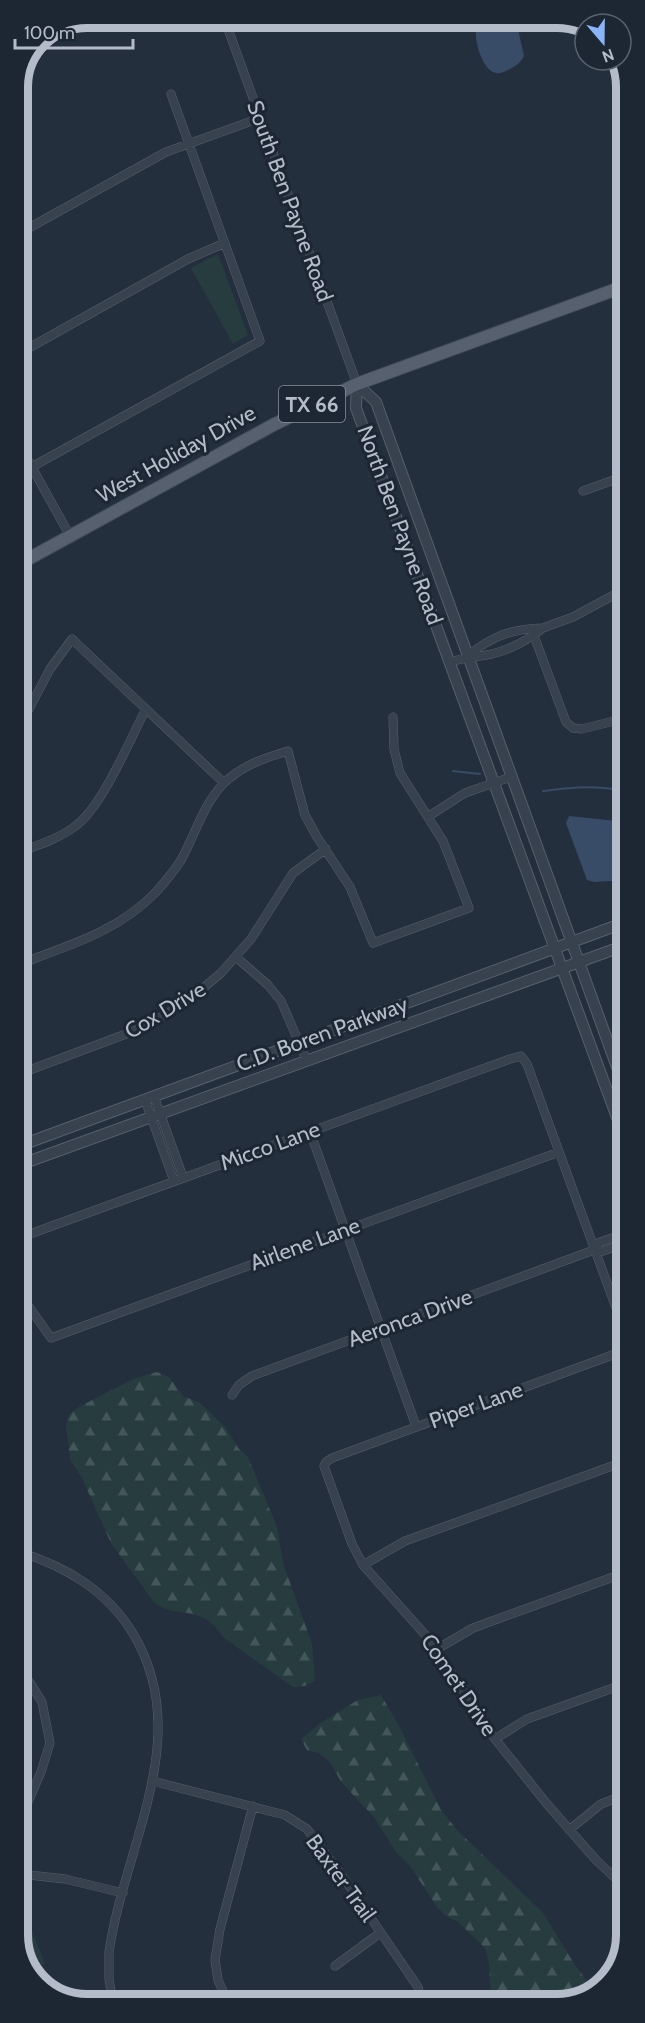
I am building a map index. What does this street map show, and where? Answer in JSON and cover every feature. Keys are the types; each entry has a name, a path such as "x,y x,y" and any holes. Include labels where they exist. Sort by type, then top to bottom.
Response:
{"main road":[{"name":"West Holiday Drive","path":"28,559 273,425 357,384 616,289"}],"street":[{"name":"South Ben Payne Road","path":"228,28 357,384"},
{"path":"28,469 260,340 171,94"},
{"path":"28,228 166,152 260,118"},
{"path":"28,348 194,255 225,243"},
{"name":"North Ben Payne Road","path":"357,384 376,402 616,1065"},
{"name":"North Ben Payne Road","path":"357,384 356,408 616,1115"},
{"path":"28,461 70,536"},
{"path":"583,491 616,479"},
{"path":"387,490 405,483"},
{"path":"451,662 467,656 492,654 526,642 533,632 573,617 616,595"},
{"path":"467,656 486,641 520,628 533,632"},
{"path":"533,632 566,722 573,728 582,729 616,720"},
{"path":"28,711 50,669 72,639 224,783"},
{"path":"28,848 61,835 86,818 98,801 146,709"},
{"path":"28,960 102,931 145,902 177,866 210,802 224,783 251,764 288,751 305,815 350,886 373,943 469,908 448,850 429,816 411,793 400,773 394,749 393,717"},
{"path":"429,816 465,793 511,777"},
{"name":"Cox Drive","path":"28,1071 123,1036 154,1021 204,989 236,957 262,924 288,879 306,862 326,849"},
{"name":"C.D. Boren Parkway","path":"28,1143 616,926"},
{"name":"C.D. Boren Parkway","path":"28,1162 616,949"},
{"path":"236,957 268,985 281,1001 307,1061"},
{"name":"Micco Lane","path":"28,1235 521,1056 527,1064 559,1152"},
{"path":"150,1098 183,1177"},
{"path":"156,1115 174,1181"},
{"path":"310,1132 416,1426"},
{"path":"559,1152 616,1308"},
{"name":"Airlene Lane","path":"28,1305 51,1338 559,1152"},
{"name":"Aeronca Drive","path":"594,1250 600,1242 616,1236"},
{"name":"Aeronca Drive","path":"232,1395 239,1385 252,1376 594,1250 603,1251 616,1246"},
{"name":"Piper Lane","path":"326,1462 416,1426 616,1354"},
{"name":"Comet Drive","path":"326,1462 324,1467 326,1473 352,1544 363,1565 437,1649 495,1739 569,1830 616,1879"},
{"path":"363,1565 405,1541 616,1465"},
{"path":"28,1555 63,1568 86,1582 111,1605 136,1638 147,1662 158,1703 158,1745 152,1781 109,1952 112,1994"},
{"path":"437,1649 473,1628 616,1576"},
{"path":"28,1680 42,1702 50,1743 28,1802"},
{"path":"495,1739 526,1719 616,1687"},
{"name":"Baxter Trail","path":"152,1781 285,1815 308,1829 418,1987 420,1994"},
{"path":"569,1830 601,1804 616,1798"},
{"path":"225,1994 218,1980 215,1960 225,1909 253,1806"},
{"path":"28,1875 65,1879 123,1893"},
{"path":"335,1966 380,1933"}],"green space":[{"path":"218,254 248,335 233,344 191,268"},
{"path":"157,1372 169,1377 183,1396 200,1403 225,1427 239,1449 248,1457 277,1527 283,1563 312,1644 315,1681 305,1686 293,1687 224,1638 206,1619 162,1607 153,1601 111,1543 82,1478 70,1459 66,1426 69,1414 133,1379"},
{"path":"381,1695 441,1810 458,1831 543,1913 590,1985 565,1994 491,1994 489,1963 485,1948 458,1922 446,1916 437,1907 410,1866 397,1853 373,1816 342,1783 329,1761 319,1753 307,1750 301,1739 319,1724 358,1700"},
{"path":"28,1923 45,1964 37,1967 29,1943"}],"water":[{"path":"481,29 518,29 524,56 520,62 502,73 491,71 478,49 476,32"},
{"path":"569,816 616,821 616,881 594,882 587,880 566,823"}],"waterway":[{"path":"453,771 480,774"},
{"path":"543,791 584,787 616,790"}]}
